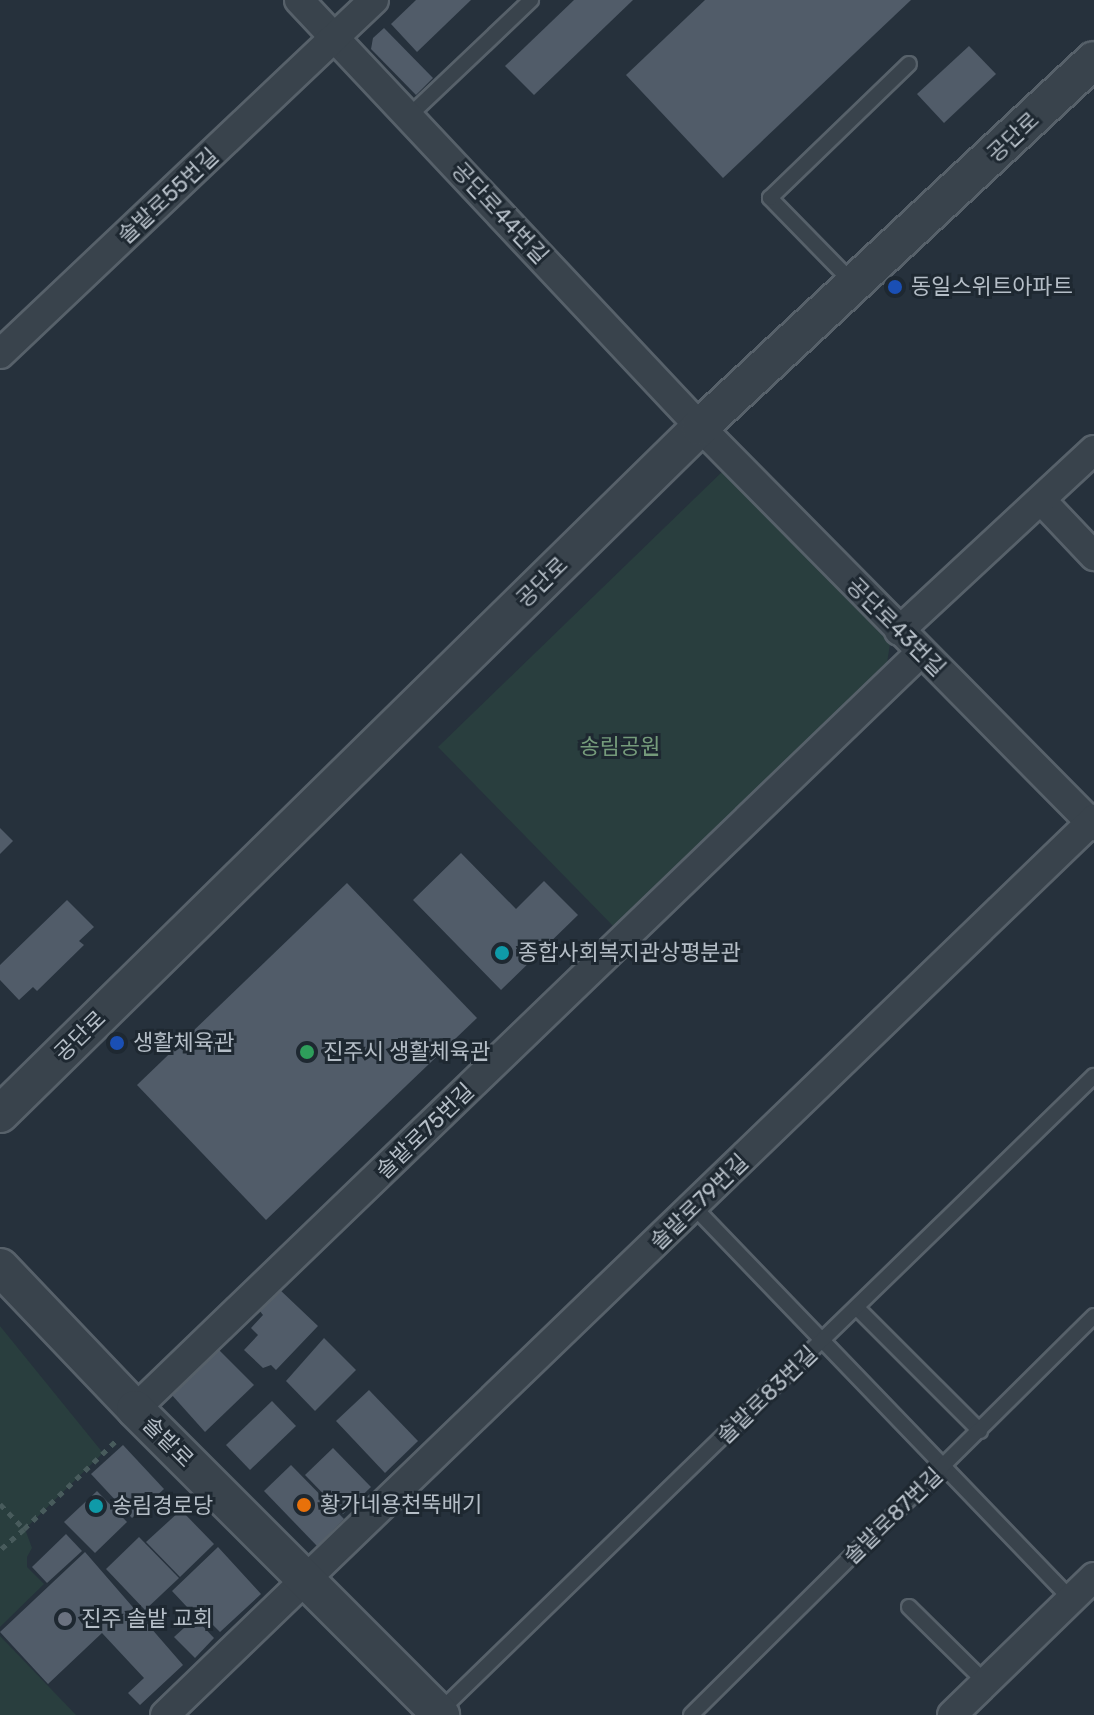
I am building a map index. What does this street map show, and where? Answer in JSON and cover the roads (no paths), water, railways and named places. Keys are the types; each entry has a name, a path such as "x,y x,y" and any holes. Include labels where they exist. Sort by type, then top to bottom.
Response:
{"street":[{"name":"공단로44번길","path":"299,0 700,427"},
{"name":"솔밭로55번길","path":"0,354 374,0"},
{"name":"공단로","path":"0,1114 700,427 856,286 1094,60"},
{"name":"공단로43번길","path":"700,427 899,631 1093,823"},
{"path":"899,631 1094,450"},
{"path":"1042,501 1094,556"},
{"name":"솔밭로75번길","path":"139,1413 921,652"},
{"name":"솔밭로79번길","path":"165,1715 1093,823"},
{"name":"솔밭로","path":"0,1267 139,1413 440,1714"},
{"path":"952,1715 1094,1577"}],"lane":[{"path":"410,115 531,0"},
{"path":"856,286 770,198 909,64"},
{"name":"솔밭로83번길","path":"440,1714 1094,1076"},
{"path":"694,1207 1071,1599"},
{"path":"857,1308 980,1431"},
{"name":"솔밭로87번길","path":"691,1715 1094,1316"},
{"path":"909,1607 985,1682"}],"place":[{"name":"동일스위트아파트","path":"895,287"},
{"name":"종합사회복지관상평분관","path":"502,953"},
{"name":"생활체육관","path":"117,1043"},
{"name":"진주시 생활체육관","path":"307,1052"},
{"name":"황가네용천뚝배기","path":"304,1505"},
{"name":"송림경로당","path":"96,1506"},
{"name":"진주 솔밭 교회","path":"65,1619"}],"park label":[{"name":"송림공원","path":"620,747"}]}
